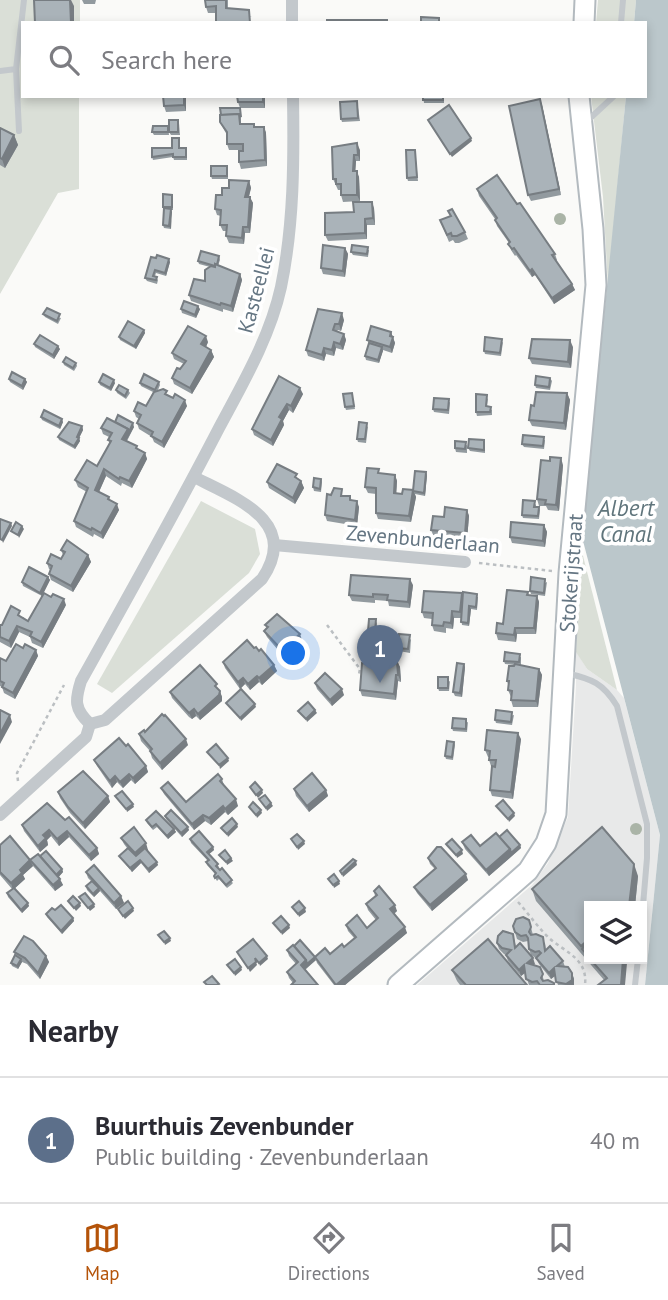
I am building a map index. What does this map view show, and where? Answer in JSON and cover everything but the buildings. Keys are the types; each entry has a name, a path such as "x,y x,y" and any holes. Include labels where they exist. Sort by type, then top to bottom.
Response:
{"street":[{"path":"292,0 292,21"},
{"path":"584,21 586,0"},
{"name":"Kasteellei","path":"90,724 81,716 76,698 86,671 194,477 257,355 281,289 291,226 293,98"},
{"name":"Stokerijstraat","path":"398,985 528,871 546,843 556,814 569,573 596,285 591,198 579,98"},
{"path":"0,815 86,737 90,724 105,720 262,579 271,566 274,545 272,534 251,507 194,477"},
{"name":"Zevenbunderlaan","path":"274,545 465,562"}],"lane":[{"path":"22,21 24,0"},
{"path":"621,21 623,0"},
{"path":"19,131 16,69 21,26"},
{"path":"0,71 16,69"},
{"path":"581,126 612,98"},
{"path":"565,672 590,678 607,690 617,706 647,824 648,858 644,901"},
{"path":"635,985 637,964"}],"path":[{"name":"Zevenbunderlaan","path":"465,562 569,573"},
{"path":"327,625 360,669 359,674 364,675"},
{"path":"19,797 17,773 69,676 86,671"},
{"path":"508,890 546,936 575,956 585,974 585,985"}],"shaded area":[{"path":"0,0 80,0 80,21 21,21 21,98 79,98 79,189 58,193 0,294"},
{"path":"598,0 636,0 634,21 596,21"},
{"path":"591,98 626,98 608,286 603,197"},
{"path":"201,501 255,529 260,554 249,573 112,693 97,684"},
{"path":"581,548 617,690 587,669 576,652"},
{"path":"576,651 587,669 624,698 660,835 645,985 417,985 532,885 548,863 568,817"}],"water":[{"name":"Albert Canal","path":"636,0 668,0 668,985 645,985 660,835 582,537 626,98 647,98 647,21 634,21"}],"place":[{"name":"Buurthuis Zevenbunder","path":"380,683"}]}
